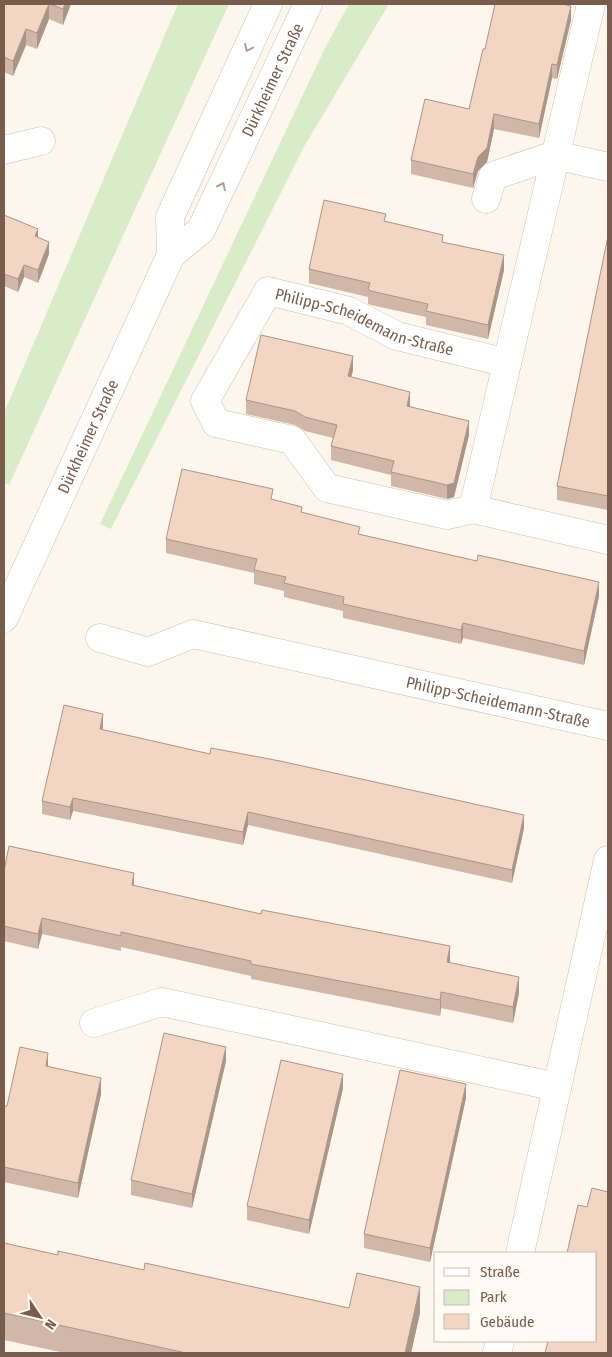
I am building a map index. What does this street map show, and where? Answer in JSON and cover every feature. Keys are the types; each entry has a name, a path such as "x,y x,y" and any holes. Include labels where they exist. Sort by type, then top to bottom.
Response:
{"street":[{"name":"Dürkheimer Straße","path":"172,255 170,217 268,4"},
{"name":"Dürkheimer Straße","path":"4,618 172,255 201,230 308,4"},
{"path":"473,509 591,4"},
{"path":"4,150 41,141"},
{"path":"486,199 493,176 555,155 608,167"},
{"name":"Philipp-Scheidemann-Straße","path":"507,363 397,336 349,311 268,291 205,402 216,423 292,440 327,488 447,515 473,509 608,540"},
{"name":"Philipp-Scheidemann-Straße","path":"100,638 148,652 193,634 608,726"},
{"path":"520,1252 608,860"},
{"path":"94,1023 162,1002 557,1087"}],"green space":[{"path":"178,4 229,4 9,485 4,482 4,413"},
{"path":"349,4 389,4 305,145 111,529 100,524 326,46"}],"building":[{"path":"4,4 49,4 37,33 26,29 13,61 4,57"},
{"path":"50,4 65,4 63,9"},
{"path":"495,4 566,4 571,6 557,65 552,64 539,124 494,114 487,148 478,157 473,174 411,160 425,99 469,109"},
{"path":"324,200 386,214 384,221 443,235 442,242 504,255 488,325 426,311 428,304 371,291 368,289 370,283 309,269"},
{"path":"4,215 38,229 35,236 49,242 38,270 24,265 18,279 4,274"},
{"path":"608,236 608,496 557,486"},
{"path":"261,335 353,356 348,376 410,392 407,406 469,421 454,483 447,485 391,472 394,461 331,446 337,425 305,417 295,411 246,400"},
{"path":"182,469 273,489 271,499 302,507 301,512 360,527 358,534 477,561 478,555 599,582 584,651 463,623 461,630 343,604 344,597 284,583 286,577 254,570 257,559 166,539"},
{"path":"64,705 103,714 100,729 210,754 211,748 280,761 524,815 512,870 248,812 243,832 73,798 70,807 42,801"},
{"path":"9,846 134,873 132,885 261,914 262,910 450,946 447,962 519,977 513,1007 441,992 440,1000 251,964 251,961 121,932 121,936 42,918 38,934 4,926 4,871"},
{"path":"164,1033 226,1047 192,1194 131,1180"},
{"path":"20,1047 48,1053 46,1066 101,1078 78,1183 4,1167 4,1106 7,1106"},
{"path":"281,1060 343,1074 309,1220 247,1206"},
{"path":"400,1070 466,1084 430,1248 364,1234"},
{"path":"592,1188 608,1192 608,1353 545,1353 548,1342 597,1342 597,1252 567,1252 578,1205 587,1207"},
{"path":"4,1243 58,1255 58,1251 144,1270 145,1263 349,1308 357,1273 420,1287 405,1353 186,1353 4,1313"}]}
